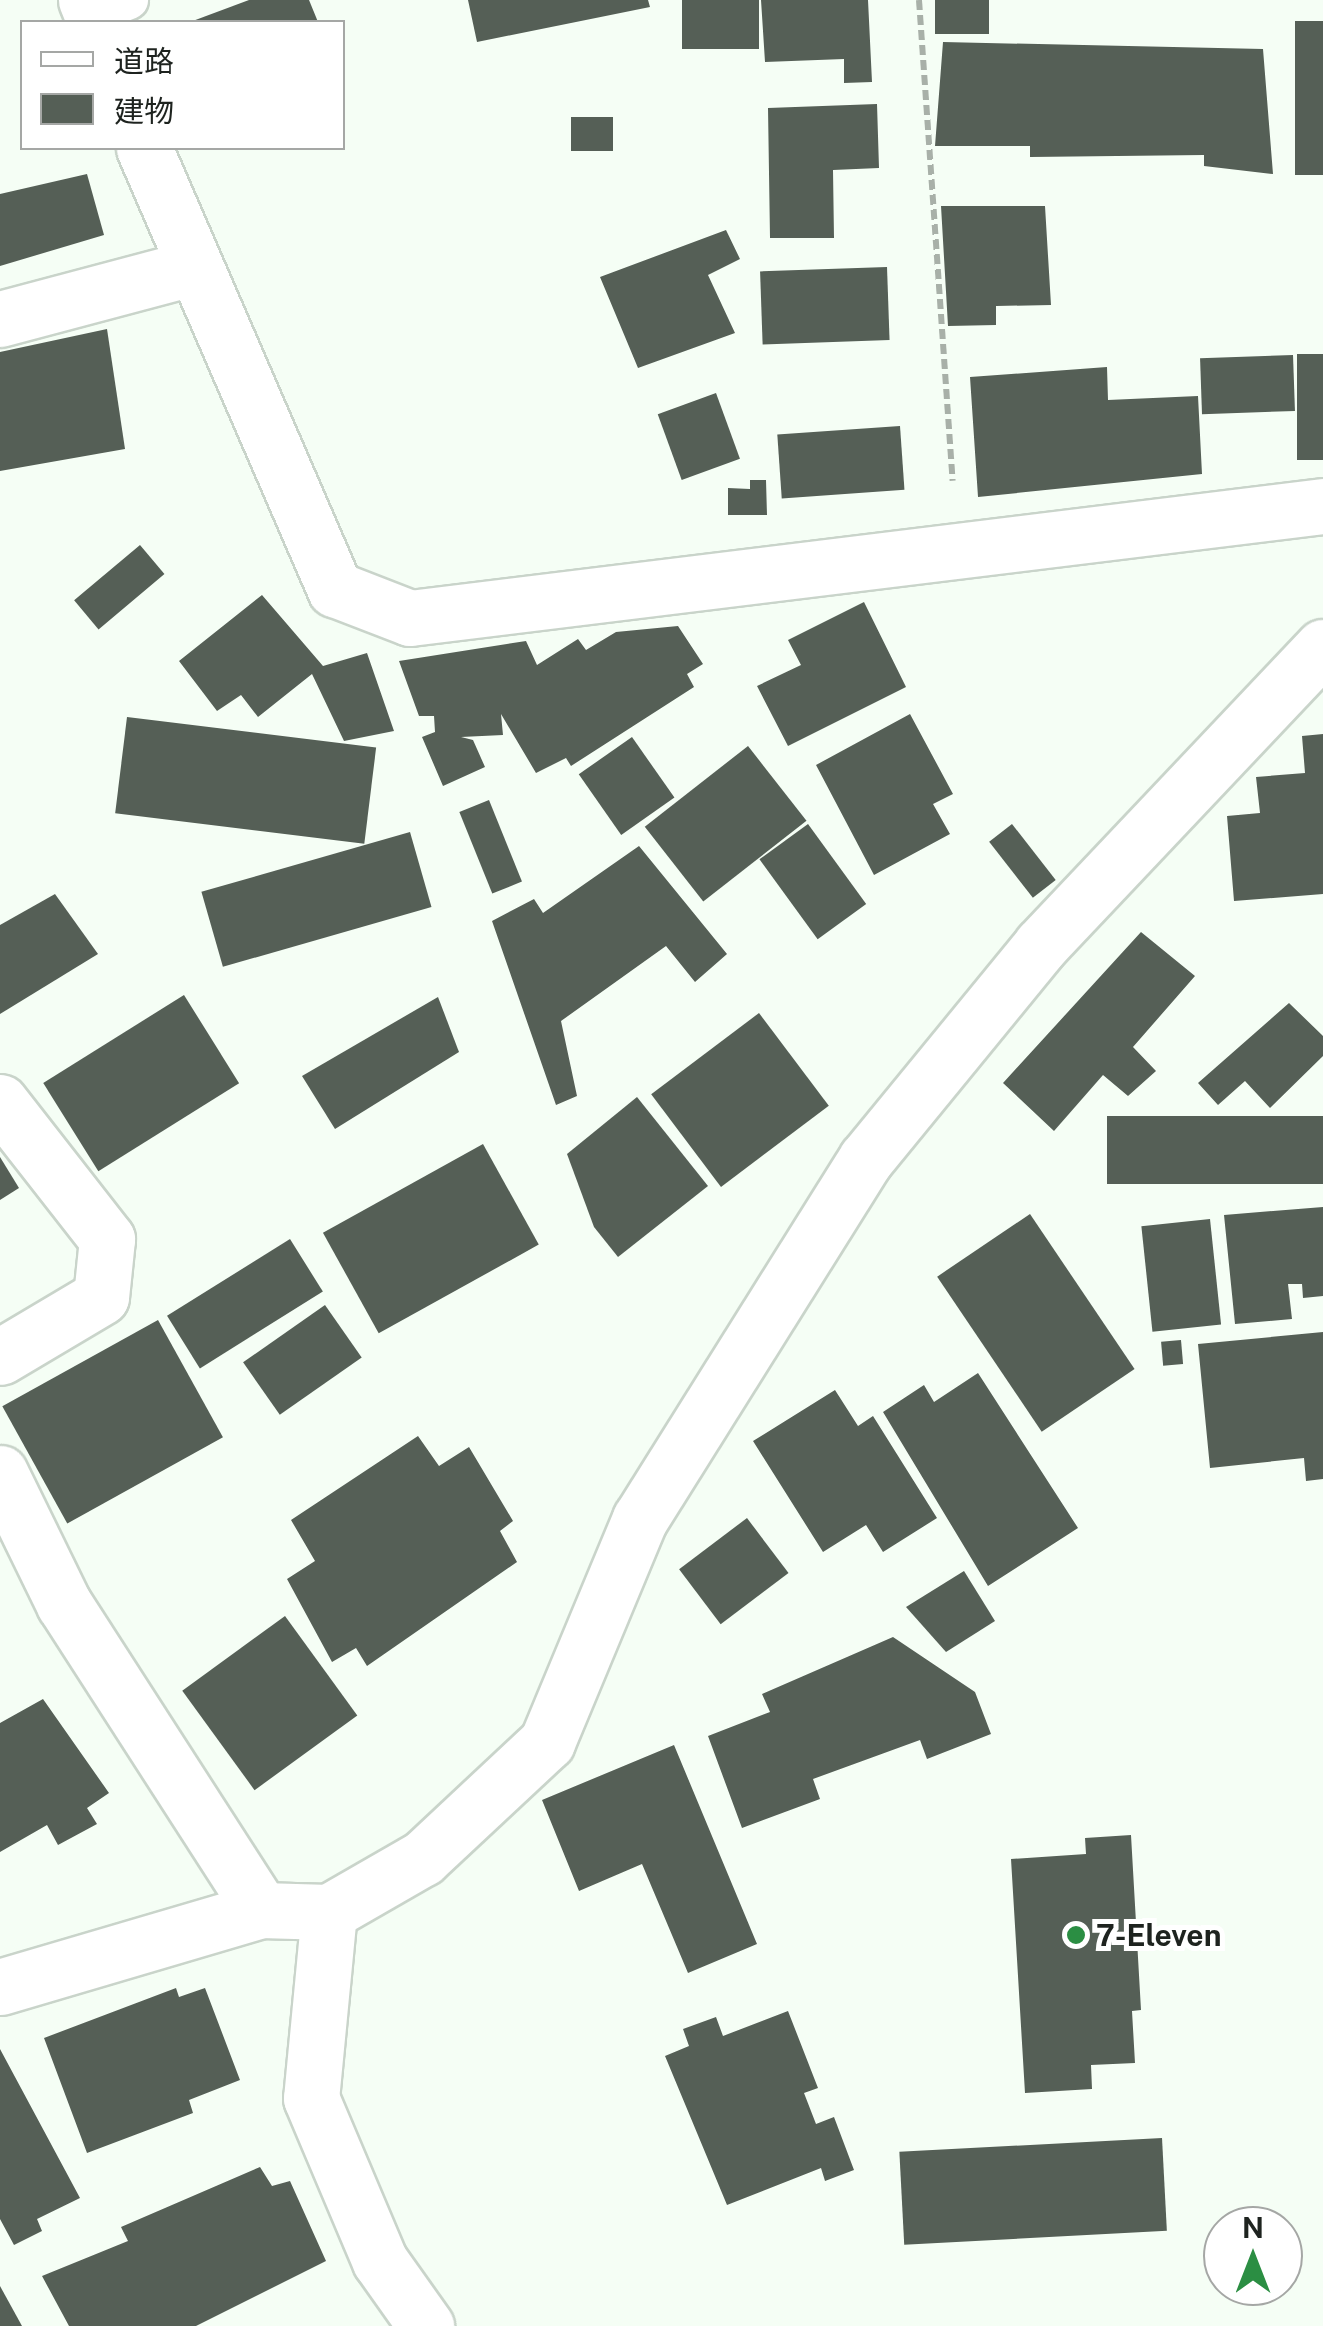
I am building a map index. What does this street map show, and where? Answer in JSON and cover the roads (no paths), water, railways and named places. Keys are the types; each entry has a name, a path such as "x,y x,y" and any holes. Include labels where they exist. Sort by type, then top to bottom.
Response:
{"street":[{"path":"145,150 192,268 334,589 410,618 1323,506"},
{"path":"0,319 192,268"},
{"path":"0,1986 261,1910 329,1912 423,1858 548,1742 640,1519 866,1159 1042,945 1323,648"},
{"path":"0,1102 107,1239 102,1297 0,1356"},
{"path":"0,1473 64,1604 261,1910"},
{"path":"329,1912 311,2098 380,2261 426,2326"}],"place":[{"name":"7-Eleven","path":"1076,1935"}]}
